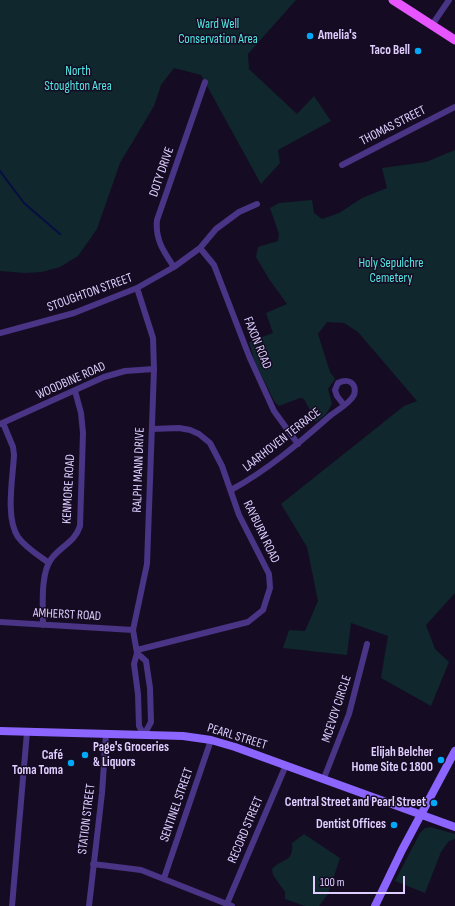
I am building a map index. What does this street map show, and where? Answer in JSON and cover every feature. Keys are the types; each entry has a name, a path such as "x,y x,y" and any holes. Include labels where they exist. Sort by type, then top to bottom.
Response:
{"main road":[{"path":"393,0 455,40"},
{"name":"PEARL STREET","path":"0,731 183,736 211,740 324,778 455,827"},
{"path":"375,906 420,815 455,751"}],"street":[{"path":"432,25 449,0"},
{"name":"DOTY DRIVE","path":"174,268 158,242 156,235 157,220 205,82"},
{"name":"THOMAS STREET","path":"342,165 455,107"},
{"name":"STOUGHTON STREET","path":"0,333 74,313 137,288 174,268 200,248 216,229 239,212 258,204"},
{"name":"FAXON ROAD","path":"200,248 214,265 249,356 274,411 298,444"},
{"name":"RALPH MANN DRIVE","path":"137,288 153,338 154,369 147,564 133,630 137,652 134,664 138,694 139,726 144,735"},
{"name":"WOODBINE ROAD","path":"2,424 115,374 154,369"},
{"name":"KENMORE ROAD","path":"49,563 76,536 80,526 83,427 74,391"},
{"name":"LAARHOVEN TERRACE","path":"231,490 266,470 344,405"},
{"path":"2,424 13,447 14,455 11,515 13,526 21,540 49,563 45,574 43,625"},
{"name":"RAYBURN ROAD","path":"137,652 254,619 263,610 269,595 271,582 270,574 244,526 216,452 199,434 190,430 179,428 152,429"},
{"name":"AMHERST ROAD","path":"0,622 133,630"},
{"name":"MCEVOY CIRCLE","path":"324,778 349,714 367,644"},
{"name":"RALPH MANN DRIVE","path":"137,652 146,661 150,688 151,722 144,735"},
{"path":"12,906 27,732"},
{"name":"STATION STREET","path":"89,906 102,788 106,734"},
{"name":"SENTINEL STREET","path":"164,878 211,740"},
{"name":"RECORD STREET","path":"228,905 286,765"},
{"path":"93,864 141,870 228,905"}],"green space":[{"name":"North Stoughton Area","path":"0,0 296,0 248,54 249,69 297,114 314,96 331,121 278,150 280,163 261,184 201,75 174,68 161,85 154,106 120,163 97,229 78,256 60,267 42,272 25,273 0,271"},
{"name":"Holy Sepulchre Cemetery","path":"455,150 455,593 426,625 435,649 449,662 431,706 381,678 388,636 351,623 347,655 283,648 289,630 305,631 318,601 307,547 281,504 404,406 417,401 358,332 344,323 327,322 318,334 330,372 335,379 328,389 332,404 326,414 316,422 304,399 300,398 279,406 274,401 255,362 249,342 273,333 266,313 287,304 269,279 256,257 258,247 278,241 279,234 270,208 279,203 312,200 314,213 322,219 339,213 362,198 387,188 382,168 426,162"},
{"path":"431,827 455,834 455,839 449,841 441,852 425,893 395,881 420,833 425,828"},
{"path":"304,834 340,858 328,894 319,906 305,906 285,899 285,892 273,875 272,869 289,857 291,854 292,843"}],"waterway":[{"path":"0,171 24,203 60,234"}],"place":[{"name":"Amelia's","path":"310,36"},
{"name":"Taco Bell","path":"418,51"},
{"name":"Page's Groceries & Liquors","path":"85,755"},
{"name":"Elijah Belcher Home Site C 1800","path":"441,760"},
{"name":"Café Toma Toma","path":"71,763"},
{"name":"Central Street and Pearl Street","path":"434,803"},
{"name":"Dentist Offices","path":"394,825"}],"park label":[{"name":"Ward Well Conservation Area","path":"218,32"}]}
